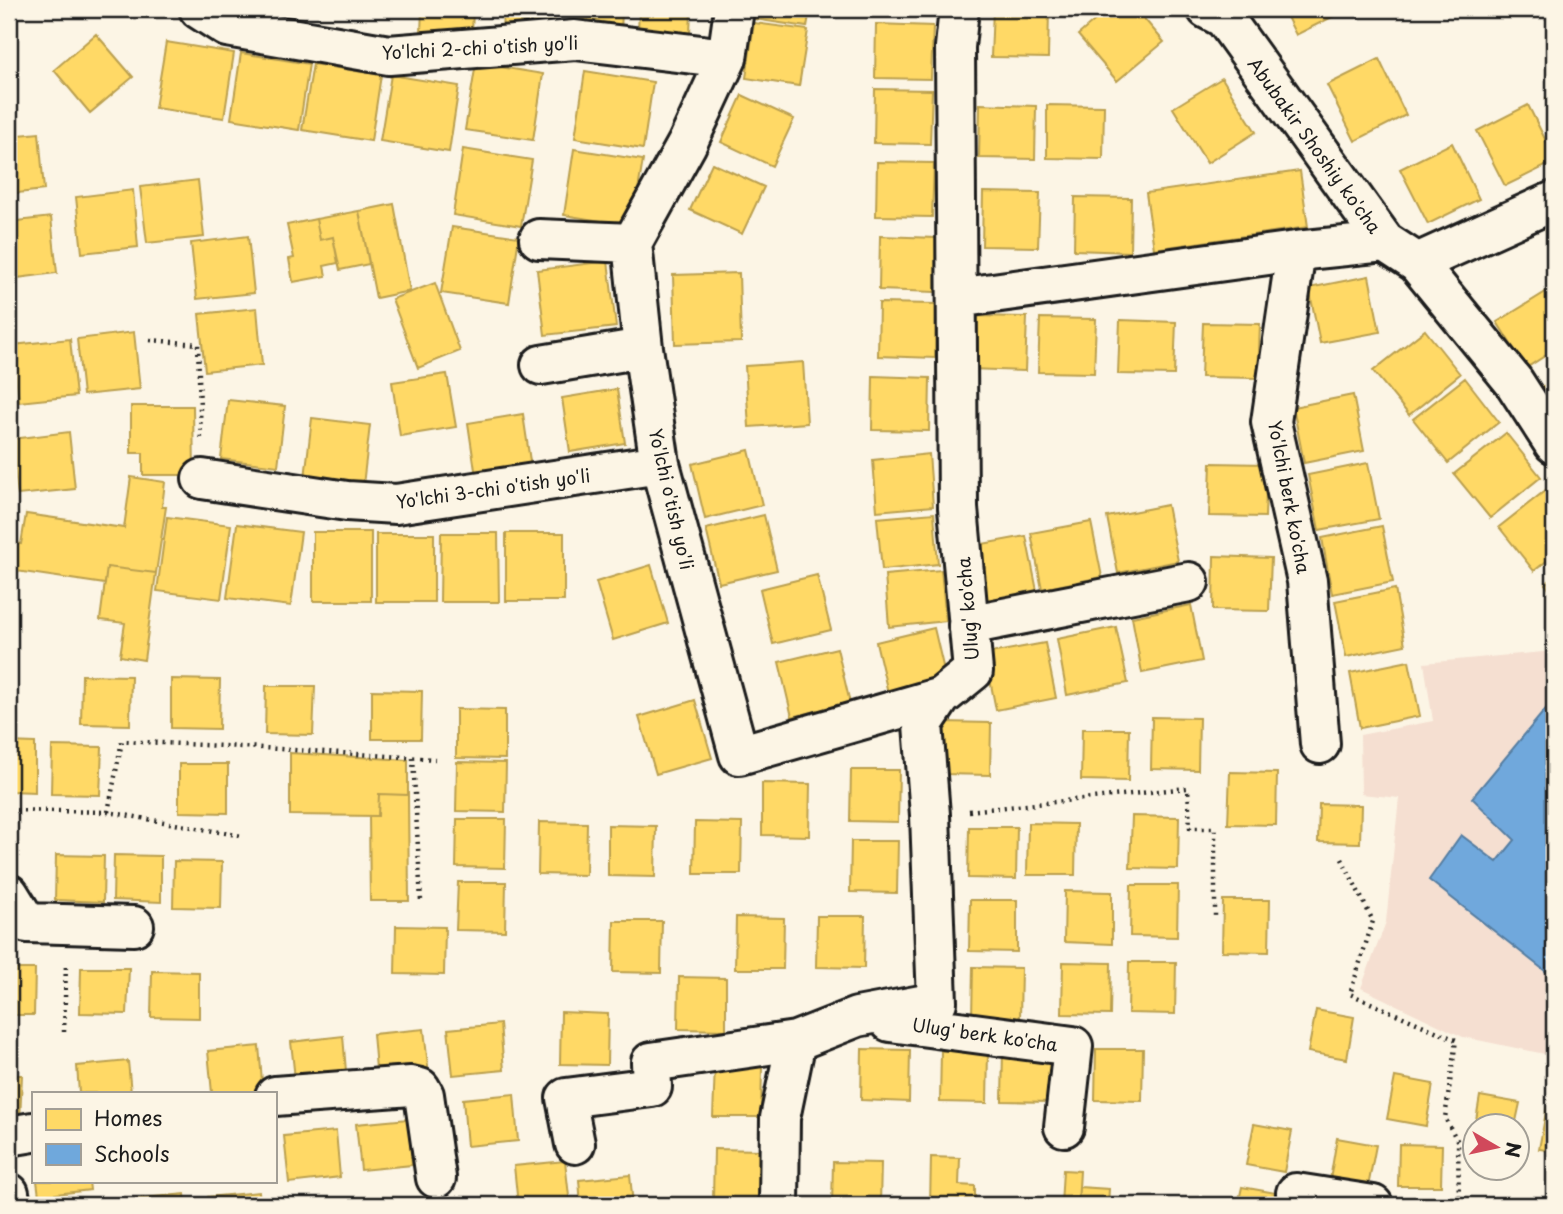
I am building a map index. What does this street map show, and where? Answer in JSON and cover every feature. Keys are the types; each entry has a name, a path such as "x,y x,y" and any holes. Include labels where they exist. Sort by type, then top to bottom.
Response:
{"street":[{"name":"Yo'lchi 2-chi o'tish yo'li","path":"199,9 227,27 389,55 575,40 727,58"},
{"path":"539,239 632,243 687,144 727,58 734,9"},
{"name":"Ulug' ko'cha","path":"575,1144 566,1098 652,1087 651,1062 796,1041 857,1017 937,1002 930,815 923,724 941,697 973,671 958,508 955,47 959,9"},
{"name":"Abubakir Shoshiy ko'cha","path":"1219,12 1385,242 1417,263 1514,382 1554,444"},
{"path":"1417,263 1554,201"},
{"path":"957,298 1296,251 1385,242"},
{"name":"Yo'lchi o'tish yo'li","path":"632,243 643,348 660,464 740,755 941,697"},
{"name":"Yo'lchi berk ko'cha","path":"1296,251 1271,422 1307,581 1320,744"},
{"path":"541,365 643,348"},
{"name":"Yo'lchi 3-chi o'tish yo'li","path":"202,479 346,501 396,504 660,464"},
{"path":"968,625 1189,582"},
{"path":"9,894 27,923 134,926"},
{"name":"Ulug' berk ko'cha","path":"857,1017 1073,1046 1064,1127"},
{"path":"779,1205 780,1118 796,1041"},
{"path":"276,1096 411,1086 420,1088 424,1095 436,1178"},
{"path":"9,1136 32,1132"},
{"path":"9,1193 11,1205"},
{"path":"1296,1193 1373,1205"}],"path":[{"path":"150,340 198,344 202,479"},
{"path":"108,812 122,741 435,759"},
{"path":"413,758 421,901"},
{"path":"930,815 1188,788 1190,828 1215,828 1215,916"},
{"path":"9,810 108,812 242,836"},
{"path":"1342,859 1373,921 1349,994 1456,1040 1445,1118 1458,1142 1459,1205"},
{"path":"64,1032 68,924"}],"shaded area":[{"path":"1554,651 1554,1056 1463,1037 1361,988 1386,922 1399,798 1361,794 1360,735 1433,721 1424,663"}],"building: Homes":[{"path":"422,9 473,9 472,34 421,33"},
{"path":"503,9 555,9 554,36 502,34"},
{"path":"570,9 622,9 621,35 569,33"},
{"path":"639,9 691,9 690,35 638,33"},
{"path":"755,9 810,9 807,27 754,19"},
{"path":"993,9 1049,9 1048,58 991,57"},
{"path":"1108,9 1136,9 1164,42 1117,81 1078,35"},
{"path":"1283,9 1348,9 1296,35"},
{"path":"754,23 808,30 799,86 746,78"},
{"path":"876,24 933,26 931,79 875,78"},
{"path":"96,34 133,77 90,113 54,70"},
{"path":"166,42 234,53 224,118 155,108"},
{"path":"241,53 309,64 299,130 231,119"},
{"path":"1379,59 1406,115 1355,141 1327,85"},
{"path":"476,63 543,74 533,140 465,130"},
{"path":"313,64 381,75 371,141 302,130"},
{"path":"585,71 653,82 643,149 575,138"},
{"path":"391,75 459,86 449,152 380,141"},
{"path":"1222,78 1256,132 1207,163 1173,108"},
{"path":"875,89 932,90 930,144 874,143"},
{"path":"1554,93 1554,114 1546,98"},
{"path":"742,95 794,119 772,166 721,142"},
{"path":"980,104 1036,106 1035,159 979,158"},
{"path":"1047,105 1104,106 1103,159 1047,158"},
{"path":"1528,105 1554,162 1505,186 1477,131"},
{"path":"39,133 44,190 9,194 9,136"},
{"path":"1452,143 1479,199 1428,224 1400,169"},
{"path":"463,149 532,160 521,226 453,215"},
{"path":"574,149 643,160 632,226 564,215"},
{"path":"877,162 934,163 932,217 876,216"},
{"path":"712,163 764,187 742,234 690,210"},
{"path":"1300,171 1308,227 1154,249 1146,193"},
{"path":"198,180 204,237 147,243 140,187"},
{"path":"133,190 138,247 82,253 76,197"},
{"path":"983,192 1040,193 1038,247 982,246"},
{"path":"1075,197 1131,198 1130,252 1074,250"},
{"path":"394,204 410,291 376,298 359,211"},
{"path":"359,211 369,264 340,270 333,237 320,240 316,219"},
{"path":"51,217 57,273 9,279 9,222"},
{"path":"316,219 320,240 333,237 338,263 324,266 326,276 293,282 289,259 294,258 287,225"},
{"path":"1554,222 1554,251 1544,226"},
{"path":"452,227 519,237 509,303 441,293"},
{"path":"248,236 254,293 197,299 191,243"},
{"path":"880,236 936,238 935,292 879,290"},
{"path":"608,261 616,327 545,335 537,270"},
{"path":"739,273 741,342 675,344 673,275"},
{"path":"1369,276 1380,332 1320,343 1309,288"},
{"path":"435,283 460,351 418,368 392,299"},
{"path":"1549,290 1554,299 1554,350 1526,368 1497,322"},
{"path":"879,303 936,304 935,358 878,356"},
{"path":"257,308 262,365 205,371 199,314"},
{"path":"970,316 1027,317 1025,371 969,369"},
{"path":"1040,318 1096,319 1094,373 1038,372"},
{"path":"1120,320 1176,322 1174,375 1118,374"},
{"path":"1203,323 1260,324 1258,378 1201,377"},
{"path":"1425,330 1460,374 1409,415 1373,371"},
{"path":"134,332 140,389 83,395 77,339"},
{"path":"70,339 76,396 19,402 13,345"},
{"path":"803,362 807,423 749,427 745,366"},
{"path":"447,374 456,427 400,436 392,382"},
{"path":"873,376 930,378 929,431 872,430"},
{"path":"1465,378 1499,422 1448,463 1413,419"},
{"path":"1554,379 1554,407 1542,387"},
{"path":"617,389 625,443 570,452 562,398"},
{"path":"1353,395 1364,451 1304,463 1293,407"},
{"path":"228,400 285,406 278,466 221,459"},
{"path":"131,406 193,406 194,475 143,475 143,453 131,453"},
{"path":"523,414 531,468 476,477 468,423"},
{"path":"312,418 370,425 363,485 305,478"},
{"path":"69,432 75,489 18,495 11,439"},
{"path":"1506,433 1541,477 1490,518 1454,474"},
{"path":"749,450 762,505 705,519 692,464"},
{"path":"929,454 933,506 877,511 873,460"},
{"path":"1211,463 1267,464 1265,517 1209,516"},
{"path":"1368,463 1379,519 1319,530 1308,475"},
{"path":"131,477 165,482 162,507 166,507 156,573 107,567 105,584 9,570 9,542 21,544 26,514 124,528"},
{"path":"1551,486 1554,490 1554,555 1534,571 1499,527"},
{"path":"1167,505 1178,561 1118,573 1107,517"},
{"path":"934,513 938,564 882,570 877,518"},
{"path":"764,515 777,570 719,583 706,529"},
{"path":"167,517 231,525 221,599 157,591"},
{"path":"1091,522 1102,577 1042,589 1031,533"},
{"path":"237,524 301,532 291,606 227,598"},
{"path":"1382,526 1393,582 1332,594 1322,538"},
{"path":"313,532 371,532 371,601 313,601"},
{"path":"441,533 498,533 499,602 440,602"},
{"path":"506,533 564,533 564,601 506,601"},
{"path":"376,534 434,534 434,602 376,602"},
{"path":"1026,536 1037,591 977,603 966,547"},
{"path":"1214,556 1271,558 1269,611 1213,610"},
{"path":"651,565 668,623 613,640 596,582"},
{"path":"107,567 156,573 144,660 120,656 125,623 100,620"},
{"path":"941,570 946,621 889,627 885,575"},
{"path":"817,575 831,630 773,644 760,589"},
{"path":"1554,577 1554,596 1545,584"},
{"path":"1395,589 1405,645 1346,657 1335,601"},
{"path":"1191,605 1202,661 1142,673 1132,617"},
{"path":"1116,627 1128,683 1067,695 1057,639"},
{"path":"934,628 947,683 889,697 876,642"},
{"path":"1045,643 1056,698 996,710 985,654"},
{"path":"837,648 850,703 792,717 779,662"},
{"path":"1409,661 1420,716 1360,728 1350,673"},
{"path":"82,675 131,676 130,725 81,724"},
{"path":"171,679 220,680 219,729 171,728"},
{"path":"266,686 315,686 313,735 265,734"},
{"path":"372,690 422,691 421,739 372,739"},
{"path":"695,700 712,758 656,774 639,717"},
{"path":"456,709 505,710 505,759 456,758"},
{"path":"1152,717 1199,718 1198,770 1151,769"},
{"path":"943,722 991,723 990,775 942,774"},
{"path":"1082,729 1129,729 1128,781 1081,780"},
{"path":"9,742 35,743 35,792 9,791"},
{"path":"52,746 102,747 100,795 51,794"},
{"path":"290,753 408,760 408,795 379,794 378,816 290,815"},
{"path":"457,762 506,763 505,812 456,811"},
{"path":"179,764 228,764 228,813 179,812"},
{"path":"851,770 899,770 898,822 850,821"},
{"path":"1230,772 1277,773 1276,825 1228,824"},
{"path":"762,783 810,784 809,836 762,835"},
{"path":"379,794 408,795 409,901 370,901 369,816 378,816"},
{"path":"1319,804 1361,805 1360,843 1318,842"},
{"path":"1132,816 1179,817 1178,869 1130,868"},
{"path":"457,819 506,819 505,868 456,867"},
{"path":"539,822 587,823 586,875 538,874"},
{"path":"695,822 742,823 741,874 694,874"},
{"path":"1028,823 1076,824 1075,875 1027,875"},
{"path":"608,825 656,826 655,877 608,876"},
{"path":"969,827 1017,827 1016,879 968,878"},
{"path":"851,841 898,841 897,893 850,892"},
{"path":"56,855 104,856 103,902 55,900"},
{"path":"114,855 161,856 161,902 113,900"},
{"path":"174,861 222,862 221,908 173,907"},
{"path":"458,882 506,882 505,931 456,930"},
{"path":"1131,885 1178,885 1177,937 1130,936"},
{"path":"1065,891 1112,892 1112,944 1064,942"},
{"path":"970,900 1017,900 1017,952 969,951"},
{"path":"1223,900 1270,900 1269,952 1222,951"},
{"path":"817,916 865,916 864,968 816,967"},
{"path":"736,917 784,918 783,969 735,969"},
{"path":"614,921 662,921 661,973 613,972"},
{"path":"396,926 445,927 444,975 395,974"},
{"path":"1063,962 1111,963 1110,1015 1062,1014"},
{"path":"1129,962 1176,962 1175,1014 1128,1013"},
{"path":"973,967 1021,968 1020,1020 972,1018"},
{"path":"81,968 129,968 127,1014 80,1013"},
{"path":"9,969 35,969 34,1015 9,1015"},
{"path":"152,971 199,972 199,1018 151,1017"},
{"path":"679,977 726,978 726,1030 678,1029"},
{"path":"1316,1010 1354,1017 1347,1059 1308,1052"},
{"path":"561,1012 608,1014 607,1065 560,1064"},
{"path":"500,1024 504,1070 453,1075 448,1029"},
{"path":"424,1029 429,1075 377,1081 373,1034"},
{"path":"343,1036 347,1083 296,1088 291,1042"},
{"path":"259,1046 263,1092 212,1092 208,1051"},
{"path":"862,1049 910,1050 909,1102 861,1100"},
{"path":"1096,1049 1143,1049 1142,1101 1095,1100"},
{"path":"1003,1050 1051,1051 1050,1102 1002,1101"},
{"path":"941,1051 988,1051 987,1103 940,1102"},
{"path":"128,1061 131,1092 79,1092 77,1066"},
{"path":"715,1065 762,1066 761,1117 713,1117"},
{"path":"9,1075 22,1075 20,1121 9,1121"},
{"path":"1395,1077 1433,1084 1426,1126 1387,1119"},
{"path":"514,1094 518,1141 467,1146 463,1099"},
{"path":"1480,1096 1520,1103 1518,1112 1477,1112"},
{"path":"1547,1107 1554,1108 1554,1151 1539,1149"},
{"path":"408,1119 412,1165 361,1170 356,1124"},
{"path":"1254,1124 1292,1131 1284,1172 1246,1165"},
{"path":"336,1131 340,1177 289,1183 284,1136"},
{"path":"1337,1138 1376,1145 1368,1187 1330,1180"},
{"path":"1399,1144 1442,1145 1441,1186 1398,1186"},
{"path":"714,1149 761,1150 760,1201 713,1200"},
{"path":"931,1157 960,1158 959,1185 975,1186 975,1205 930,1205"},
{"path":"565,1161 570,1205 518,1205 514,1166"},
{"path":"833,1162 881,1163 880,1205 832,1205"},
{"path":"1063,1170 1080,1171 1078,1205 1061,1205"},
{"path":"630,1175 633,1205 581,1205 579,1180"},
{"path":"37,1182 89,1182 90,1190 39,1196"},
{"path":"1079,1187 1109,1189 1108,1205 1078,1205"},
{"path":"1242,1187 1281,1194 1279,1205 1238,1205"},
{"path":"259,1192 261,1205 209,1205 208,1197"},
{"path":"185,1194 186,1205 135,1205 134,1199"},
{"path":"975,1201 1058,1205 975,1205"}],"building: Schools":[{"path":"1554,699 1554,978 1429,880 1461,835 1497,862 1515,840 1472,798"}]}
